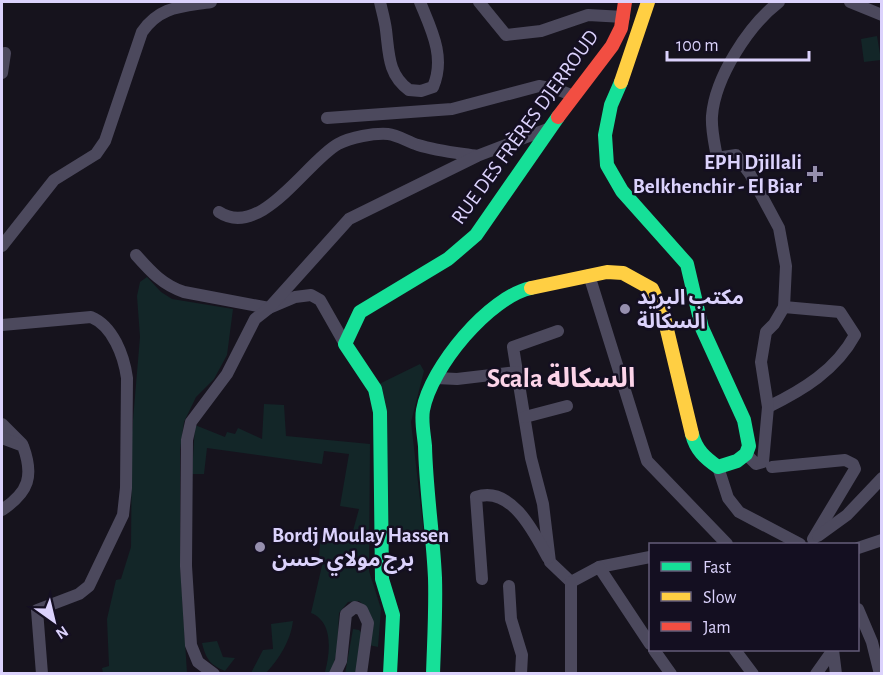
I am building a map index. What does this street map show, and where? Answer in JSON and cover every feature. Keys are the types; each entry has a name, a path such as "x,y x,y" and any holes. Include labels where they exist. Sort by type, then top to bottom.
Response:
{"main road":[{"name":"RUE DES FRÈRES DJERROUD","path":"345,344 360,312 448,258 476,235 550,128 612,46 624,17 624,2"},
{"path":"433,674 435,578 422,420 426,398 436,378 472,328 506,297 522,290 607,272 623,273 639,279 652,289 663,312 694,443 704,456 718,467 737,461 746,454 748,446 744,420 702,328 687,264 622,191 607,165 604,135 611,105 626,71 648,2"},
{"path":"345,344 375,389 380,412 382,579 393,615 390,674"}],"street":[{"path":"2,246 54,180 96,154 105,141 142,32 151,20 161,12 211,2"},
{"path":"381,2 386,43 394,75 410,90 421,91 433,87 440,71 433,32 420,2"},
{"path":"479,2 506,35 542,31 588,15 624,17"},
{"path":"769,469 768,407 761,362 766,332 774,324 784,306 786,266 779,228 750,174 736,156 717,158 712,116 721,85 736,51 750,29 779,2"},
{"path":"850,2 882,15"},
{"path":"2,73 5,53"},
{"path":"327,118 434,108 452,109 539,86 574,96"},
{"path":"421,91 434,108"},
{"path":"214,674 198,662 191,645 186,566 187,440 191,422 227,374 255,319 269,308 349,219 477,156 550,128"},
{"path":"219,212 228,218 243,218 258,212 275,202 337,144 361,137 388,134 419,146 477,156"},
{"path":"136,255 157,278 171,288 269,308 295,297 311,295 320,300 345,344"},
{"path":"589,275 647,461 726,543"},
{"path":"768,407 805,389 847,350 855,336 840,312 784,306"},
{"path":"2,325 91,316 108,331 124,360 127,378 123,515 89,586 79,594 37,610 42,674"},
{"path":"550,562 543,504 513,347 558,331"},
{"path":"436,378 457,379 517,372"},
{"path":"525,417 567,406"},
{"path":"2,424 23,446 31,467 26,485 17,499 2,510"},
{"path":"2,438 23,446"},
{"path":"746,454 756,464 769,469 845,460 853,464 855,469 814,542"},
{"path":"718,467 728,498 739,512 799,543 802,539 814,542"},
{"path":"814,542 847,515 882,478"},
{"path":"482,579 476,497 487,493 495,494 510,502 536,536 550,562 572,582 571,674"},
{"path":"859,548 882,540"},
{"path":"572,582 598,567 649,558"},
{"path":"598,567 649,641"},
{"path":"509,586 512,619 522,655 521,674"},
{"path":"336,674 341,661 346,614 355,607 362,610 368,623 361,674"},
{"path":"859,611 872,642 880,674"},
{"path":"655,651 671,674"},
{"path":"736,651 753,674"},
{"path":"816,674 832,651"},
{"path":"833,651 836,674"}],"green space":[{"path":"877,36 881,60 864,62 861,39"},
{"path":"147,277 161,292 172,299 233,309 227,355 214,379 196,397 184,422 180,450 180,564 187,673 103,673 102,668 109,666 107,619 116,580 121,579 131,547 132,432 140,337 137,296 140,282"},
{"path":"420,364 424,371 411,422 424,534 383,541 375,386"},
{"path":"264,404 284,405 286,436 370,444 369,571 381,609 378,647 369,645 371,621 368,611 359,601 348,602 339,613 337,652 331,673 321,673 325,672 327,664 329,647 327,631 324,623 311,613 324,557 319,556 321,534 351,538 359,509 340,506 349,454 324,451 322,464 207,448 204,474 192,474 195,425 225,437 227,432 235,434 238,428 262,439"},
{"path":"293,621 287,642 271,668 266,673 251,673 263,650 273,649 271,624"},
{"path":"353,629 359,630 363,635 358,673 345,674"},
{"path":"217,641 223,657 235,658 225,671 209,661 202,643"}],"traffic: fast":[{"path":"621,82 611,105 605,135 607,165 622,191 687,264 702,328 744,420 749,446 746,454 737,461 718,467 702,453 692,434"},
{"path":"390,674 393,615 382,579 380,412 375,389 345,344 360,312 448,259 476,235 558,117"},
{"path":"433,674 435,578 422,423 423,410 437,374 464,336 498,305 515,294 531,288"}],"traffic: slow":[{"path":"621,82 648,2"},
{"path":"531,288 607,272 623,273 652,289 663,313 692,434"}],"traffic: jam":[{"path":"558,117 612,46 621,28 625,2"}],"place":[{"name":"EPH Djillali Belkhenchir - El Biar","path":"815,174"},
{"name":"مكتب البريد السكالة","path":"625,309"},
{"name":"Bordj Moulay Hassen برج مولاي حسن","path":"260,547"}],"district":[{"name":"Scala السكالة","path":"561,378"}]}
